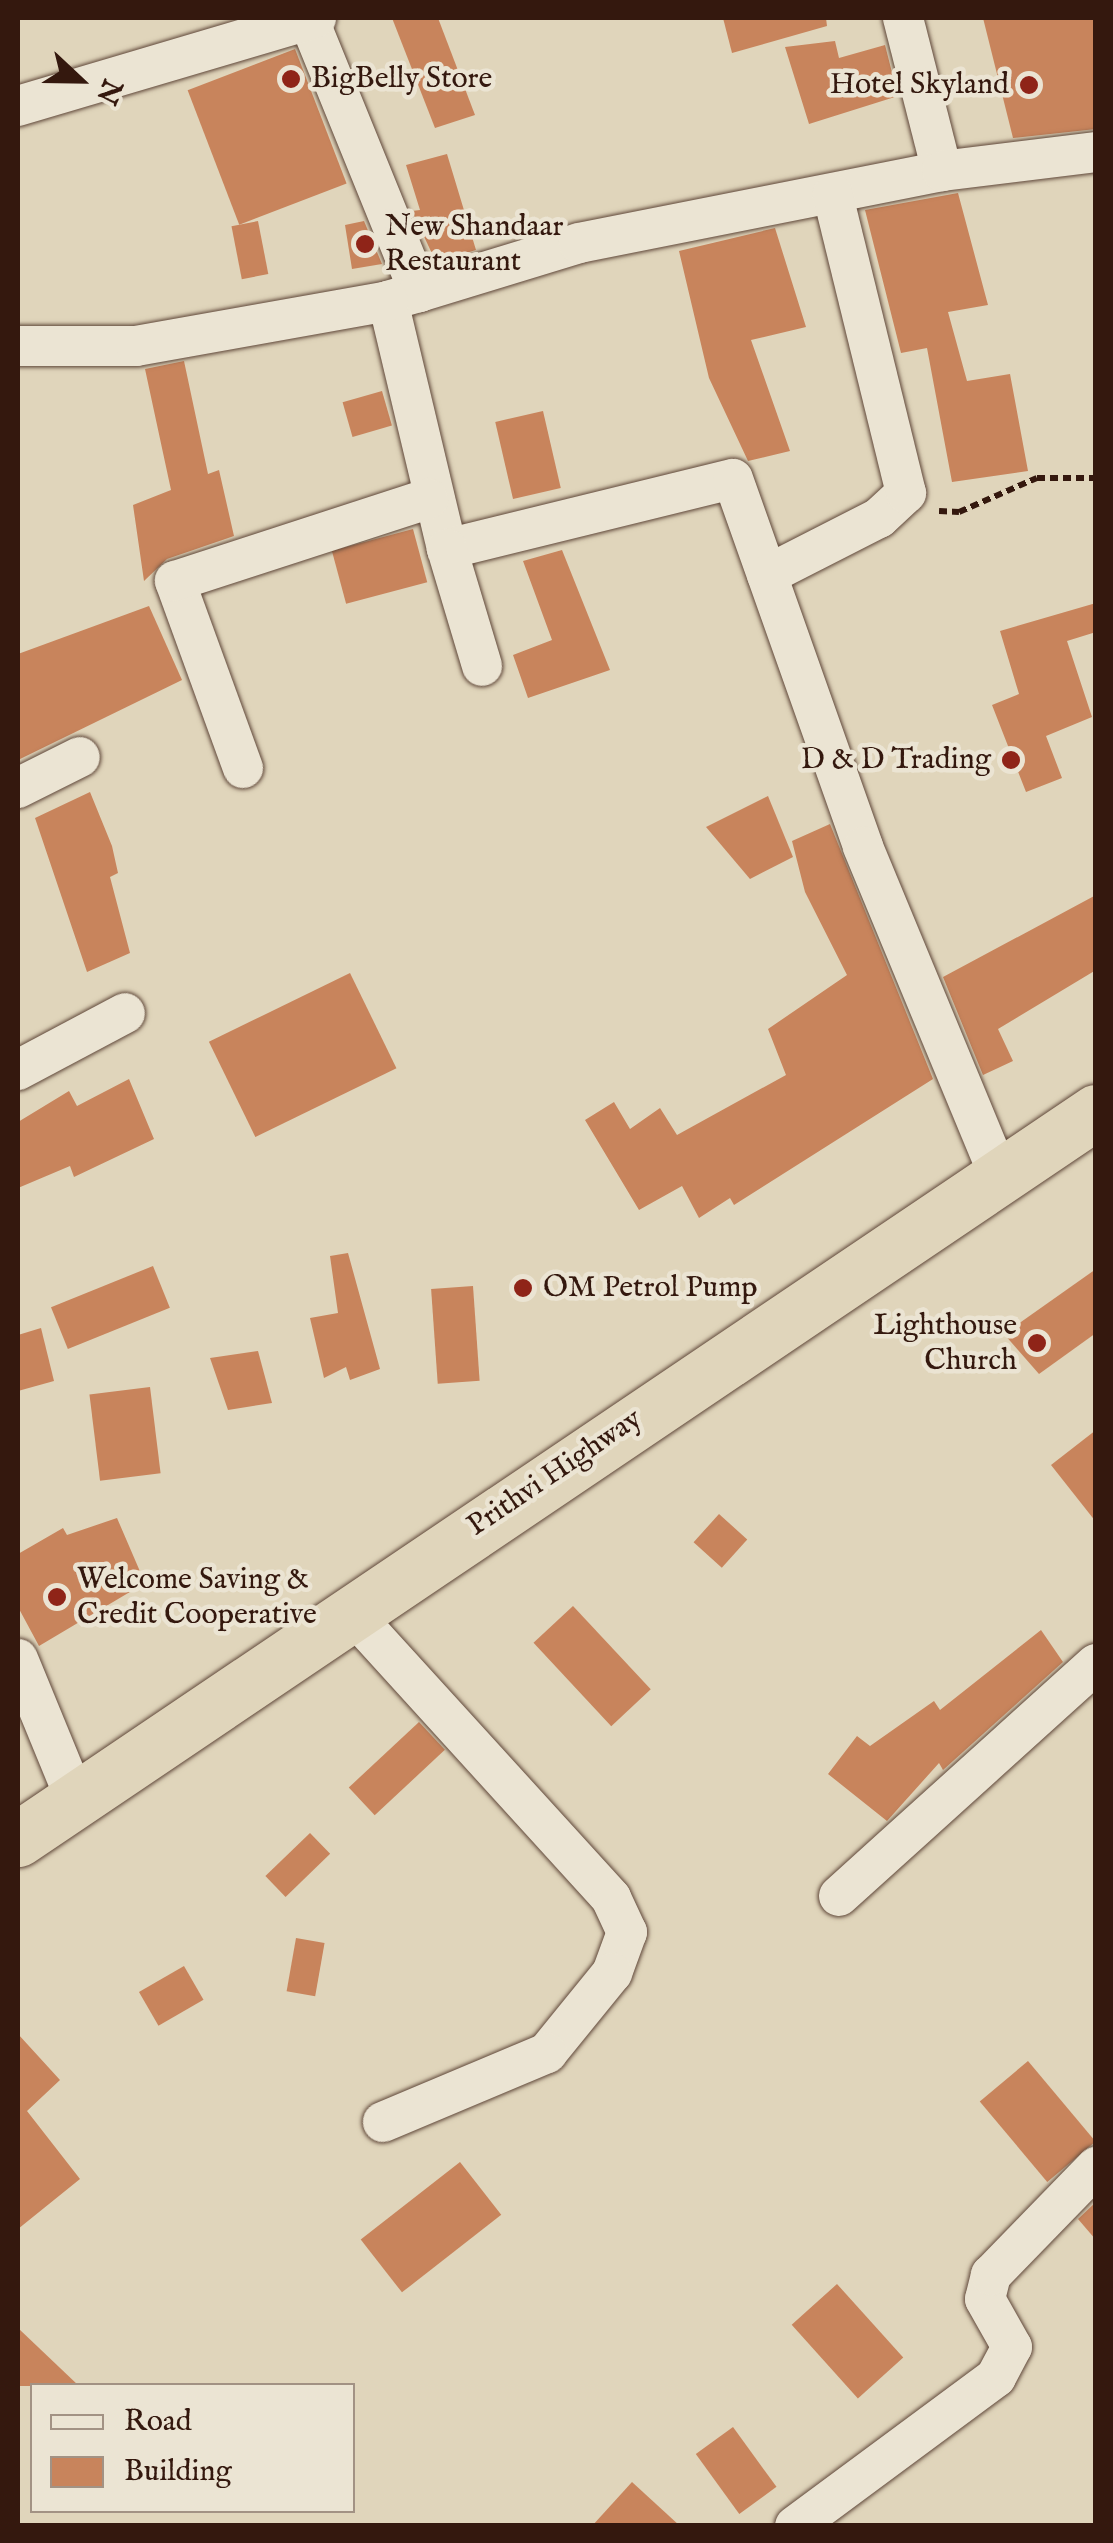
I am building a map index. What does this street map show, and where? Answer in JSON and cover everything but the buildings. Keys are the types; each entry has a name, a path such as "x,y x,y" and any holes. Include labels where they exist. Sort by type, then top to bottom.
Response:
{"highway":[{"name":"Prithvi Highway","path":"18,1839 998,1172 1096,1112"}],"street":[{"path":"903,18 942,171"},
{"path":"18,106 311,19 404,296 428,499 482,666"},
{"path":"18,346 136,346 404,296 579,242 942,171 1096,152"},
{"path":"767,575 879,518 906,493 833,195"},
{"path":"447,549 734,478 863,846 998,1172"},
{"path":"243,768 175,581 428,499"},
{"path":"18,788 80,757"},
{"path":"18,1070 125,1013"},
{"path":"350,1612 612,1898 627,1932 612,1973 547,2053 382,2122"},
{"path":"18,1659 30,1708 75,1798"},
{"path":"839,1896 1096,1664"},
{"path":"795,2526 996,2377 1012,2347 985,2298 990,2275 1096,2168"}],"path":[{"path":"906,493 922,510 958,512 1038,478 1096,478"}],"place":[{"name":"BigBelly Store","path":"291,79"},
{"name":"Hotel Skyland","path":"1029,85"},
{"name":"New Shandaar Restaurant","path":"365,244"},
{"name":"D & D Trading","path":"1011,760"},
{"name":"OM Petrol Pump","path":"523,1288"},
{"name":"Lighthouse Church","path":"1037,1343"},
{"name":"Welcome Saving & Credit Cooperative","path":"57,1597"}]}
